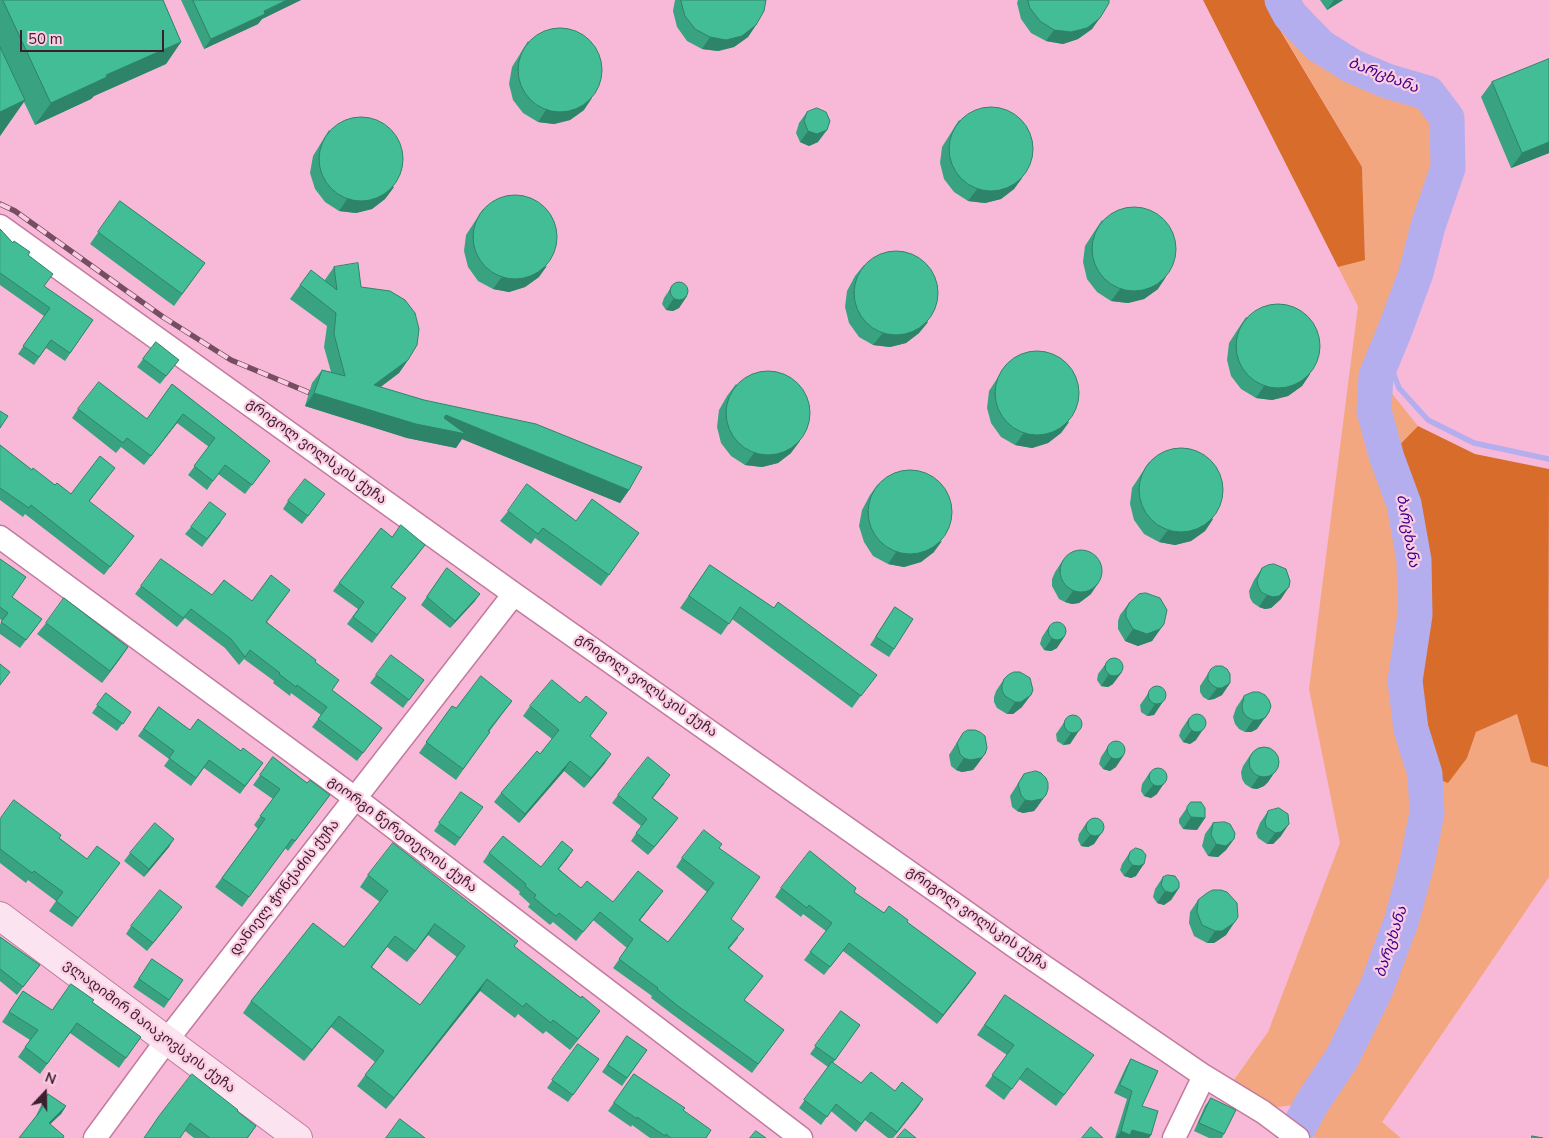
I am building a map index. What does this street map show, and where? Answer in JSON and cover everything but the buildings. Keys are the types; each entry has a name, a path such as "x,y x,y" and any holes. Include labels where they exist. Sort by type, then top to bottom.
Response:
{"main road":[{"name":"ვლადიმირ მაიაკოვსკის ქუჩა","path":"0,916 298,1138"}],"street":[{"name":"გრიგოლ ვოლსკის ქუჩა","path":"0,226 514,594 1017,948 1204,1076 1263,1112 1298,1138"},
{"name":"გიორგი წერეთელის ქუჩა","path":"0,537 354,798 801,1138"},
{"name":"დანიელ ჭონქაძის ქუჩა","path":"95,1138 167,1040 514,594"},
{"path":"1174,1138 1204,1076"}],"shaded area":[{"path":"1203,0 1282,0 1290,15 1277,25 1362,167 1365,260 1338,267"},
{"path":"1290,15 1320,46 1352,66 1387,81 1428,93 1447,118 1448,168 1428,226 1415,273 1376,376 1418,426 1388,458 1404,504 1414,560 1415,615 1405,681 1411,729 1425,774 1467,758 1476,732 1517,714 1531,762 1549,766 1549,877 1382,1122 1401,1138 1314,1138 1312,1103 1269,1108 1231,1084 1268,1032 1340,843 1309,689 1358,306 1338,267 1365,259 1362,167 1277,24"},
{"path":"1418,426 1475,454 1549,469 1548,767 1531,762 1517,714 1476,732 1467,758 1448,783 1425,774 1411,729 1405,681 1415,615 1414,560 1404,504 1387,458"}],"waterway":[{"name":"ბარცხანა","path":"1282,0 1290,15 1320,46 1352,66 1387,81 1428,93 1447,118 1448,168 1428,226 1416,273 1376,376 1374,411 1387,458 1404,504 1414,560 1415,615 1405,681 1411,729 1425,774 1427,813 1417,863 1402,919 1376,989 1342,1058 1312,1103 1293,1138"},
{"path":"1395,330 1388,360 1399,388 1428,420 1474,443 1549,459"}],"railway":[{"path":"0,204 15,211 163,317 231,360 322,398"}]}
